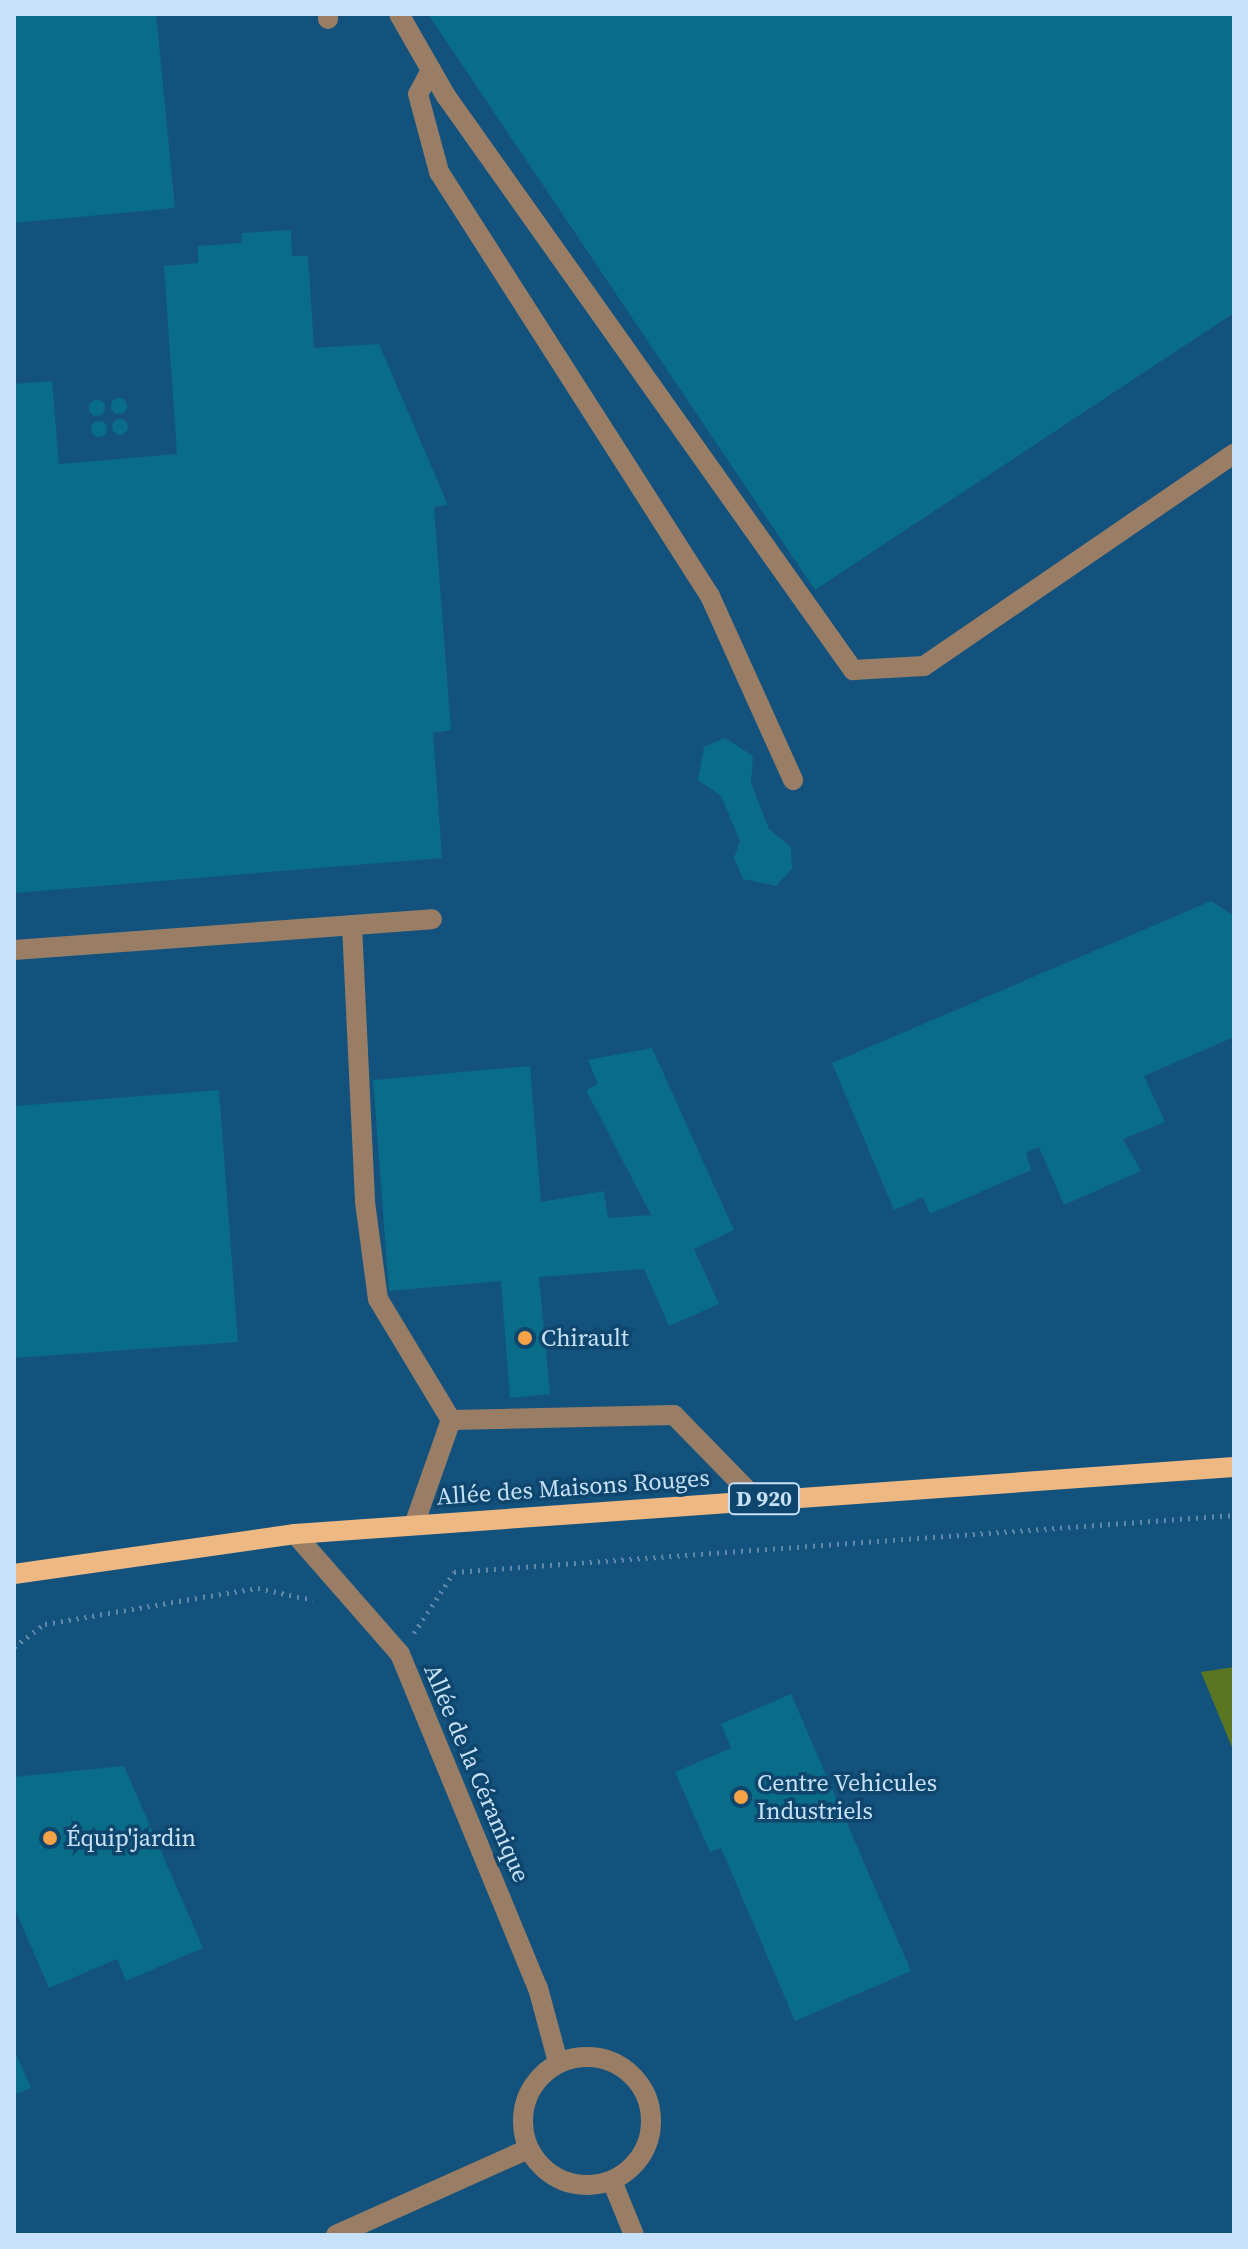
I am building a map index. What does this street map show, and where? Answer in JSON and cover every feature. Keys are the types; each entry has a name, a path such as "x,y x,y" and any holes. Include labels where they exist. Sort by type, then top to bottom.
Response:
{"main road":[{"name":"Allée des Maisons Rouges","path":"14,1574 295,1534 1234,1467"}],"street":[{"path":"399,14 431,70 853,670 924,666 1234,454"},
{"path":"431,70 418,94 439,172 710,596 793,780"},
{"path":"14,950 432,919"},
{"path":"352,925 365,1202 378,1299 451,1420"},
{"path":"451,1420 674,1415 757,1500"},
{"path":"414,1525 451,1420"},
{"name":"Allée de la Céramique","path":"295,1534 400,1654 538,1988 558,2062"},
{"path":"599,2057 635,2077 646,2095 646,2145 612,2181 572,2185 546,2171 528,2149 522,2109 535,2082 558,2062 599,2057"},
{"path":"336,2235 528,2149"},
{"path":"612,2181 634,2235"}],"path":[{"path":"400,1654 454,1572 1234,1515"},
{"path":"14,1647 45,1624 258,1588 318,1603"}],"shaded area":[{"path":"14,14 1234,14 1234,2235 14,2235"}],"green space":[{"path":"1234,1667 1234,1752 1201,1672"}],"building":[{"path":"14,14 156,14 175,208 14,223"},
{"path":"428,14 1234,14 1234,313 815,590"},
{"path":"291,230 292,256 308,256 314,348 379,344 448,505 434,507 451,730 433,733 442,858 14,893 14,384 52,381 59,464 177,454 164,266 198,263 198,246 241,243 242,233"},
{"path":"119,398 125,400 125,412 119,414 113,412 111,406 113,400"},
{"path":"97,400 103,402 103,414 97,416 91,414 89,408 91,402"},
{"path":"120,419 126,421 126,433 120,435 114,433 112,427 114,421"},
{"path":"99,421 105,423 105,435 99,437 93,435 91,429 93,423"},
{"path":"725,738 753,756 751,783 769,829 791,847 792,869 776,886 743,879 734,858 740,841 721,796 698,780 704,747"},
{"path":"1211,901 1234,916 1234,1037 1144,1076 1165,1122 1123,1139 1141,1171 1064,1205 1039,1147 1026,1153 1031,1170 930,1214 923,1197 894,1210 832,1063"},
{"path":"652,1048 734,1230 694,1249 719,1304 669,1326 644,1269 539,1277 550,1394 510,1398 501,1281 389,1291 373,1080 530,1066 541,1202 604,1191 608,1218 651,1215 586,1090 598,1084 588,1060"},
{"path":"219,1090 238,1342 14,1358 14,1106"},
{"path":"791,1694 911,1971 795,2021 721,1848 710,1852 675,1772 731,1748 721,1724"},
{"path":"124,1766 203,1948 126,1981 117,1959 49,1988 14,1907 14,1777"},
{"path":"14,2049 31,2088 14,2095"}],"place":[{"name":"Chirault","path":"525,1338"},
{"name":"Centre Vehicules Industriels","path":"741,1797"},
{"name":"Équip'jardin","path":"50,1838"}]}
